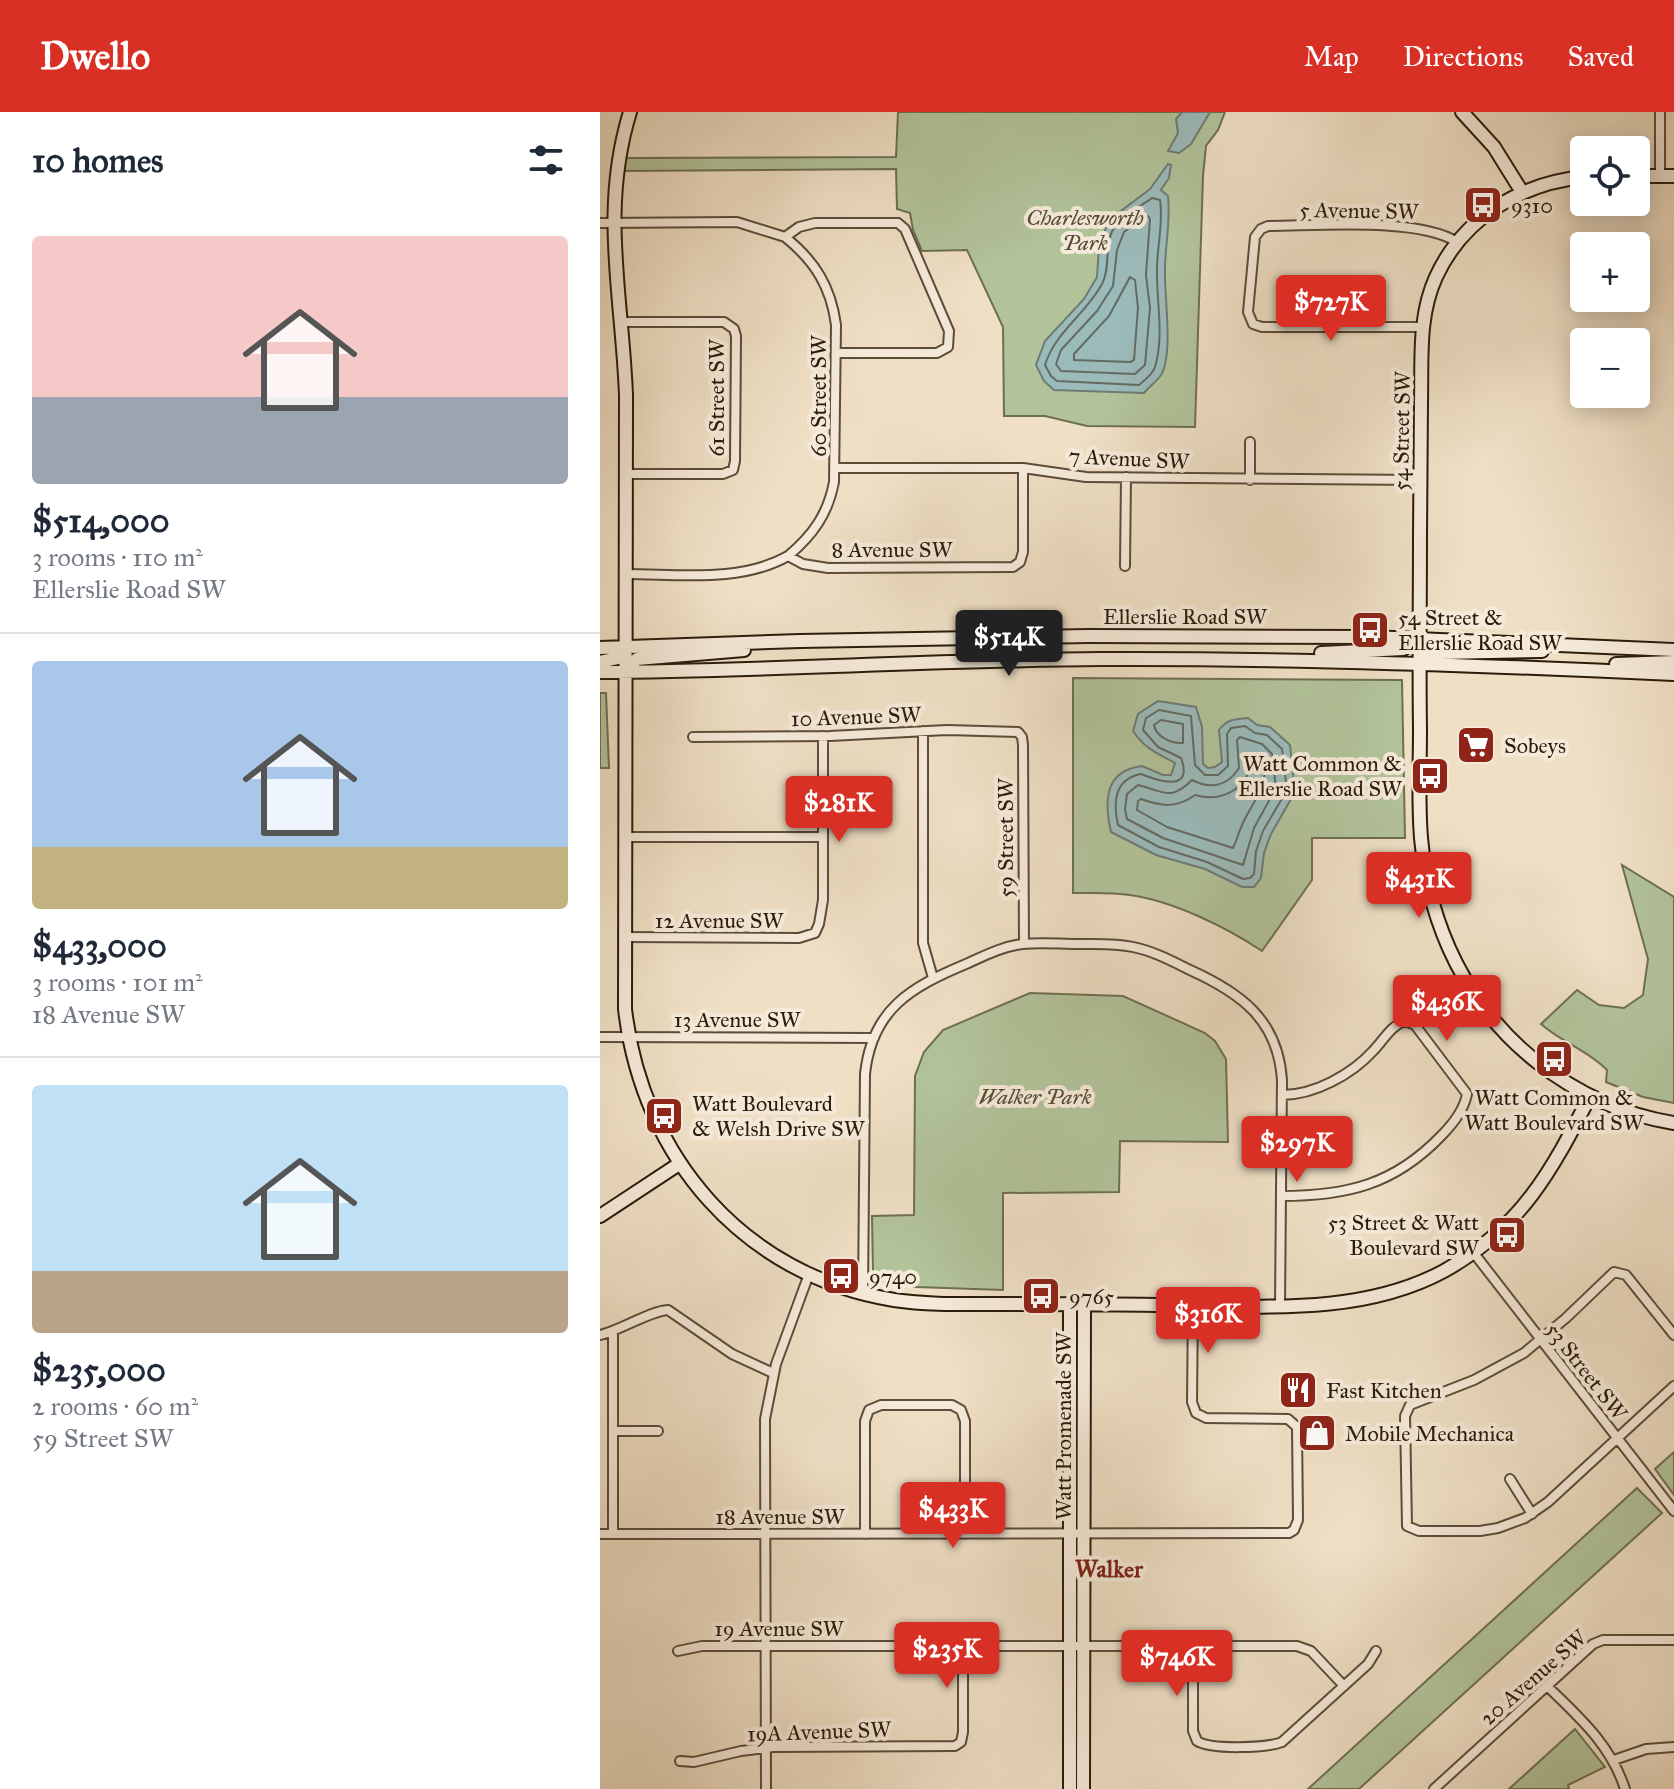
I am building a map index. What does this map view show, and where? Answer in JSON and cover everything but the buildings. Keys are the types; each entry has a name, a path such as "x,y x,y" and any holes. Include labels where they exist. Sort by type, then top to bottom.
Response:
{"street":[{"path":"1462,112 1494,147 1522,192"},
{"path":"1660,112 1667,176"},
{"path":"626,113 610,164 601,223 625,367 627,648 624,995 637,1072 651,1110 679,1164 701,1192 747,1237 809,1274 863,1294 926,1303 1280,1305 1344,1302 1389,1293 1432,1277 1473,1252 1504,1227 1543,1183 1590,1096"},
{"name":"54 Street SW","path":"1570,179 1522,192 1485,215 1457,242 1433,281 1423,327 1419,639 1421,835 1432,900 1444,938 1470,990 1493,1020 1524,1052 1557,1077 1590,1096 1631,1113 1674,1123"},
{"path":"601,223 737,222 785,237 799,227 815,223 898,223 905,229 949,331 948,347 937,353 836,353"},
{"name":"5 Avenue SW","path":"1423,327 1262,327 1251,322 1248,316 1253,241 1258,231 1268,226 1409,226 1439,232 1457,242"},
{"name":"60 Street SW","path":"785,237 809,259 828,288 835,313 836,353 836,468 832,493 823,516 809,536 788,556"},
{"name":"61 Street SW","path":"619,322 724,322 735,332 735,461 731,471 723,474 626,474"},
{"path":"1250,442 1250,480"},
{"name":"7 Avenue SW","path":"836,468 1023,468 1086,477 1420,480"},
{"name":"8 Avenue SW","path":"788,556 803,564 828,568 1009,567 1018,564 1023,552 1023,468"},
{"path":"1125,566 1126,477"},
{"path":"626,574 738,573 757,570 788,556"},
{"name":"Ellerslie Road SW","path":"600,648 1089,636 1419,639 1674,650"},
{"path":"1269,660 1309,653 1403,649 1419,639"},
{"path":"625,671 637,659 737,651 800,641"},
{"path":"1420,663 1440,653 1537,652 1575,646"},
{"path":"600,662 618,658 627,648"},
{"name":"Ellerslie Road SW","path":"600,672 938,661 1269,660 1674,674"},
{"path":"1573,669 1674,662"},
{"name":"10 Avenue SW","path":"693,737 1011,730 1020,734"},
{"path":"923,731 923,943 933,978"},
{"name":"59 Street SW","path":"1020,734 1023,745 1024,944"},
{"path":"624,837 822,837 823,736"},
{"name":"12 Avenue SW","path":"624,937 799,938 812,935 818,929 822,910 822,837"},
{"path":"863,1294 865,1074 874,1038 885,1017 900,999 933,978 993,952 1024,944 1131,946 1215,981 1241,997 1271,1035 1280,1065 1282,1095 1280,1305"},
{"path":"1281,1196 1332,1195 1393,1174 1415,1160 1439,1138 1460,1112 1467,1094 1415,1025 1405,1021 1396,1024 1373,1052 1343,1075 1311,1090 1282,1095"},
{"name":"13 Avenue SW","path":"600,1037 874,1038"},
{"path":"600,1216 679,1164"},
{"name":"53 Street SW","path":"1473,1252 1674,1511"},
{"path":"1674,1335 1626,1275 1611,1273 1541,1341 1492,1372 1409,1407 1405,1416 1405,1519 1409,1528 1419,1531 1480,1531 1508,1525 1532,1514 1674,1386"},
{"path":"766,1789 765,1419 773,1373 809,1274"},
{"name":"Watt Promenade SW","path":"1070,1789 1076,1646 1077,1304"},
{"name":"18 Avenue SW","path":"600,1534 1286,1534 1294,1530 1298,1520 1298,1434 1294,1422 1285,1418 1206,1418 1196,1413 1192,1402 1193,1305"},
{"path":"600,1335 668,1310 732,1354 773,1373"},
{"path":"613,1332 613,1534"},
{"path":"865,1534 865,1421 872,1407 881,1405 952,1405 961,1410 965,1421 965,1534"},
{"path":"614,1431 658,1431"},
{"path":"1510,1479 1532,1514"},
{"name":"20 Avenue SW","path":"1434,1789 1597,1641 1674,1640"},
{"name":"19A Avenue SW","path":"680,1761 694,1762 765,1748 950,1747 961,1742 963,1732 963,1645"},
{"name":"19 Avenue SW","path":"678,1651 702,1646 1305,1647 1344,1686"},
{"name":"Watt Promenade SW","path":"1076,1646 1083,1789"},
{"path":"1193,1646 1193,1727 1197,1741 1208,1746 1269,1746 1282,1742 1368,1664 1376,1651"},
{"path":"1547,1686 1596,1734 1614,1760 1625,1789"},
{"path":"1614,1760 1646,1749 1674,1747"}],"green space":[{"name":"Charlesworth Park","path":"898,112 1225,112 1218,130 1206,146 1203,176 1195,427 1087,426 1045,416 1004,416 1003,327 967,250 922,251 910,213 897,209 896,169 620,171 624,158 896,157"},
{"path":"1073,678 1402,680 1405,838 1312,838 1312,880 1262,951 1216,924 1164,903 1123,894 1073,893"},
{"path":"600,693 606,693 609,768 600,768"},
{"path":"1622,865 1674,897 1674,1103 1643,1097 1606,1082 1607,1070 1600,1063 1541,1024 1577,990 1599,1005 1624,1008 1643,995 1648,959"},
{"name":"Walker Park","path":"1030,993 1123,996 1205,1033 1215,1041 1226,1059 1228,1142 1120,1141 1119,1192 1003,1193 1003,1290 916,1287 880,1281 873,1273 872,1216 914,1215 915,1076 924,1052 943,1030"},
{"path":"1674,1452 1674,1495 1655,1469"},
{"path":"1637,1488 1662,1513 1359,1789 1308,1789"},
{"path":"1575,1729 1605,1767 1568,1785 1569,1789 1509,1789"}],"water":[{"path":"1182,112 1210,112 1191,144 1179,153 1168,151 1178,133 1176,119"},
{"path":"1168,164 1171,165 1169,178 1161,190 1168,196 1169,206 1165,267 1168,341 1161,375 1144,393 1054,390 1044,381 1036,365 1045,341 1084,299 1097,277 1099,246 1109,220 1150,189"},
{"path":"1158,701 1196,707 1202,727 1203,764 1208,768 1222,762 1219,730 1232,720 1248,718 1257,725 1270,727 1290,745 1295,792 1271,834 1264,853 1261,878 1254,887 1242,887 1205,869 1156,855 1111,832 1108,799 1110,789 1120,774 1142,766 1171,775 1175,763 1147,746 1133,731 1138,714"}],"place":[{"name":"9310","path":"1483,205"},
{"name":"54 Street & Ellerslie Road SW","path":"1370,630"},
{"name":"Sobeys","path":"1476,745"},
{"name":"Watt Common & Ellerslie Road SW","path":"1430,776"},
{"name":"Watt Common & Watt Boulevard SW","path":"1554,1059"},
{"name":"Watt Boulevard & Welsh Drive SW","path":"664,1116"},
{"name":"53 Street & Watt Boulevard SW","path":"1507,1235"},
{"name":"9740","path":"841,1276"},
{"name":"9765","path":"1041,1296"},
{"name":"Fast Kitchen","path":"1298,1390"},
{"name":"Mobile Mechanica","path":"1317,1433"}],"district":[{"name":"Walker","path":"1109,1569"}]}
